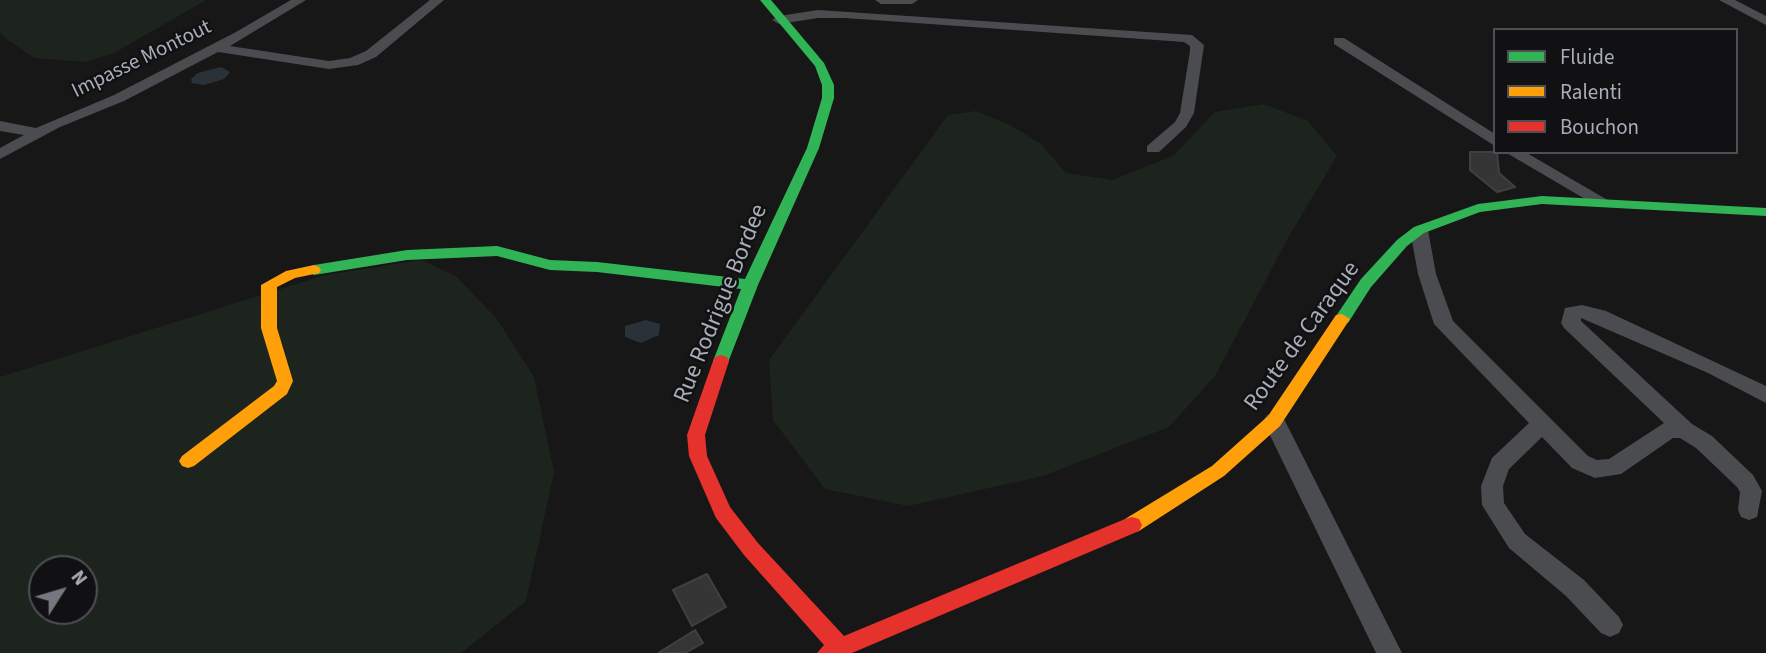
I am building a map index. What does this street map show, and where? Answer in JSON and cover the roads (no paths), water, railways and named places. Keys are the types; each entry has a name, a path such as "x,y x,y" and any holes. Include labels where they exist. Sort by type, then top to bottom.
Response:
{"street":[{"name":"Impasse Montout","path":"0,154 38,133 119,98 216,48 300,0"},
{"path":"216,48 329,65 353,62 371,54 438,0"},
{"name":"Rue Rodrigue Bordee","path":"765,0 779,20 820,65 828,85 828,98 813,148 750,285 705,401 696,435 698,456 723,512 834,650"},
{"path":"881,0 912,0"},
{"path":"1725,0 1766,21"},
{"path":"779,20 818,14 845,14 1187,38 1197,45 1187,113 1181,124 1153,149"},
{"path":"1339,41 1493,140"},
{"path":"0,126 38,133"},
{"path":"1517,154 1603,202"},
{"name":"Route de Caraque","path":"834,650 1140,521 1218,471 1273,421 1366,283 1402,243 1419,230 1478,208 1514,202 1603,202 1766,212"},
{"path":"1419,230 1427,274 1444,324 1580,462 1595,469 1613,468 1669,430 1684,430"},
{"path":"188,461 269,402 281,390 285,381 269,328 269,285 298,272 408,255 497,251 550,265 597,267 750,285"},
{"path":"1749,510 1751,491 1745,481 1704,442 1684,430 1571,323 1572,313 1582,311 1599,316 1715,368 1766,396"},
{"path":"1273,421 1389,653"},
{"path":"1541,424 1500,464 1492,486 1493,505 1517,541 1575,588 1610,625"}]}
